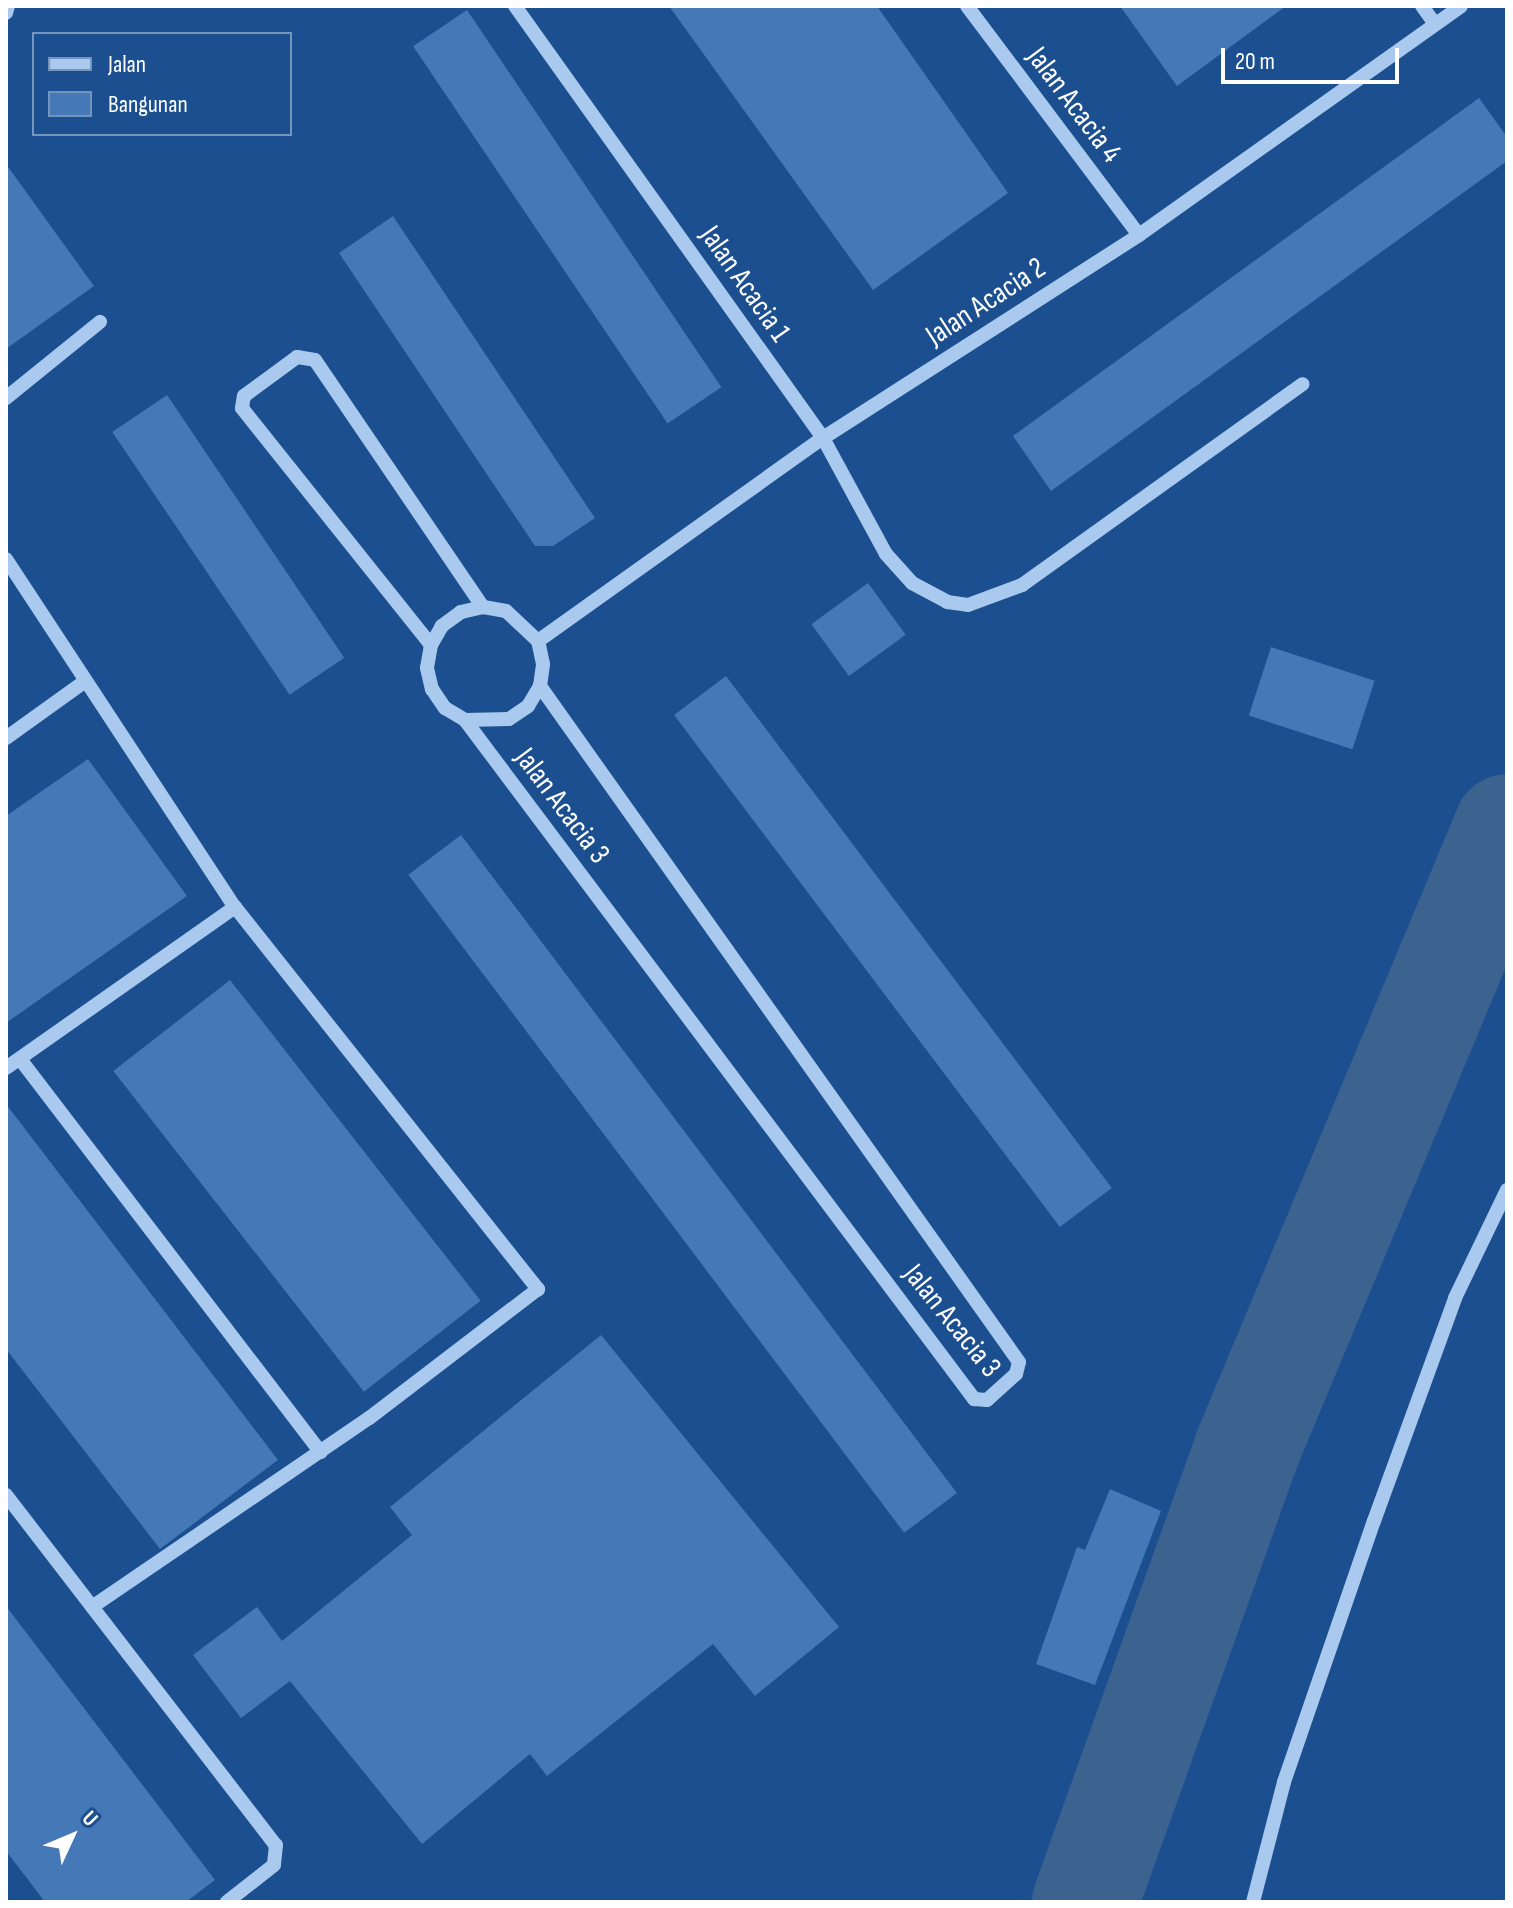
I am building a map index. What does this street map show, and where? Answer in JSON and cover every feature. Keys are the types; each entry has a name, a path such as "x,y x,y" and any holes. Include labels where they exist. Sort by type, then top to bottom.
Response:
{"street":[{"path":"6,13 8,6"},
{"name":"Jalan Acacia 1","path":"515,6 823,438 886,554 927,592 968,605 1022,585 1303,384"},
{"name":"Jalan Acacia 4","path":"967,6 1139,235"},
{"path":"1422,6 1435,24"},
{"name":"Jalan Acacia 2","path":"538,641 823,438 1139,235 1461,6"},
{"path":"6,398 100,322"},
{"path":"431,645 242,408 244,396 297,357 315,360 483,607"},
{"path":"6,559 84,682 235,907 538,1289 321,1452 92,1607"},
{"path":"483,607 506,611 525,623 538,641 543,664 540,686 528,706 509,719 465,720 445,708 432,689 427,668 431,645 442,626 461,612 483,607"},
{"path":"6,738 84,682"},
{"name":"Jalan Acacia 3","path":"465,720 974,1399 987,1400 1016,1374 1019,1362 540,686"},
{"path":"6,1068 235,907"},
{"path":"20,1059 321,1452"},
{"path":"1253,1902 1284,1782 1374,1521 1455,1298 1507,1190"},
{"path":"6,1495 276,1845 274,1865 227,1902"}],"building":[{"path":"669,6 877,6 1008,193 873,290"},
{"path":"1120,6 1286,6 1177,86"},
{"path":"467,10 721,387 668,424 413,46"},
{"path":"1479,98 1507,137 1507,161 1051,491 1013,436"},
{"path":"6,164 94,286 6,349"},
{"path":"393,216 595,518 553,546 535,546 339,253"},
{"path":"167,395 344,658 290,695 112,432"},
{"path":"868,583 906,635 849,676 811,624"},
{"path":"1271,647 1375,681 1352,749 1249,715"},
{"path":"726,676 1112,1188 1060,1227 674,715"},
{"path":"88,759 187,896 6,1023 6,816"},
{"path":"461,835 957,1493 904,1533 408,875"},
{"path":"230,980 481,1301 364,1392 113,1071"},
{"path":"6,1104 278,1460 160,1549 6,1349"},
{"path":"601,1335 839,1627 755,1696 713,1644 547,1776 530,1754 422,1844 290,1681 241,1718 193,1655 257,1607 282,1641 412,1535 390,1507"},
{"path":"1110,1489 1161,1511 1095,1685 1036,1664 1077,1547 1085,1550"},
{"path":"6,1606 215,1880 186,1902 45,1902 6,1851"}],"waterway":[{"path":"1085,1902 1247,1449 1507,827"}]}
